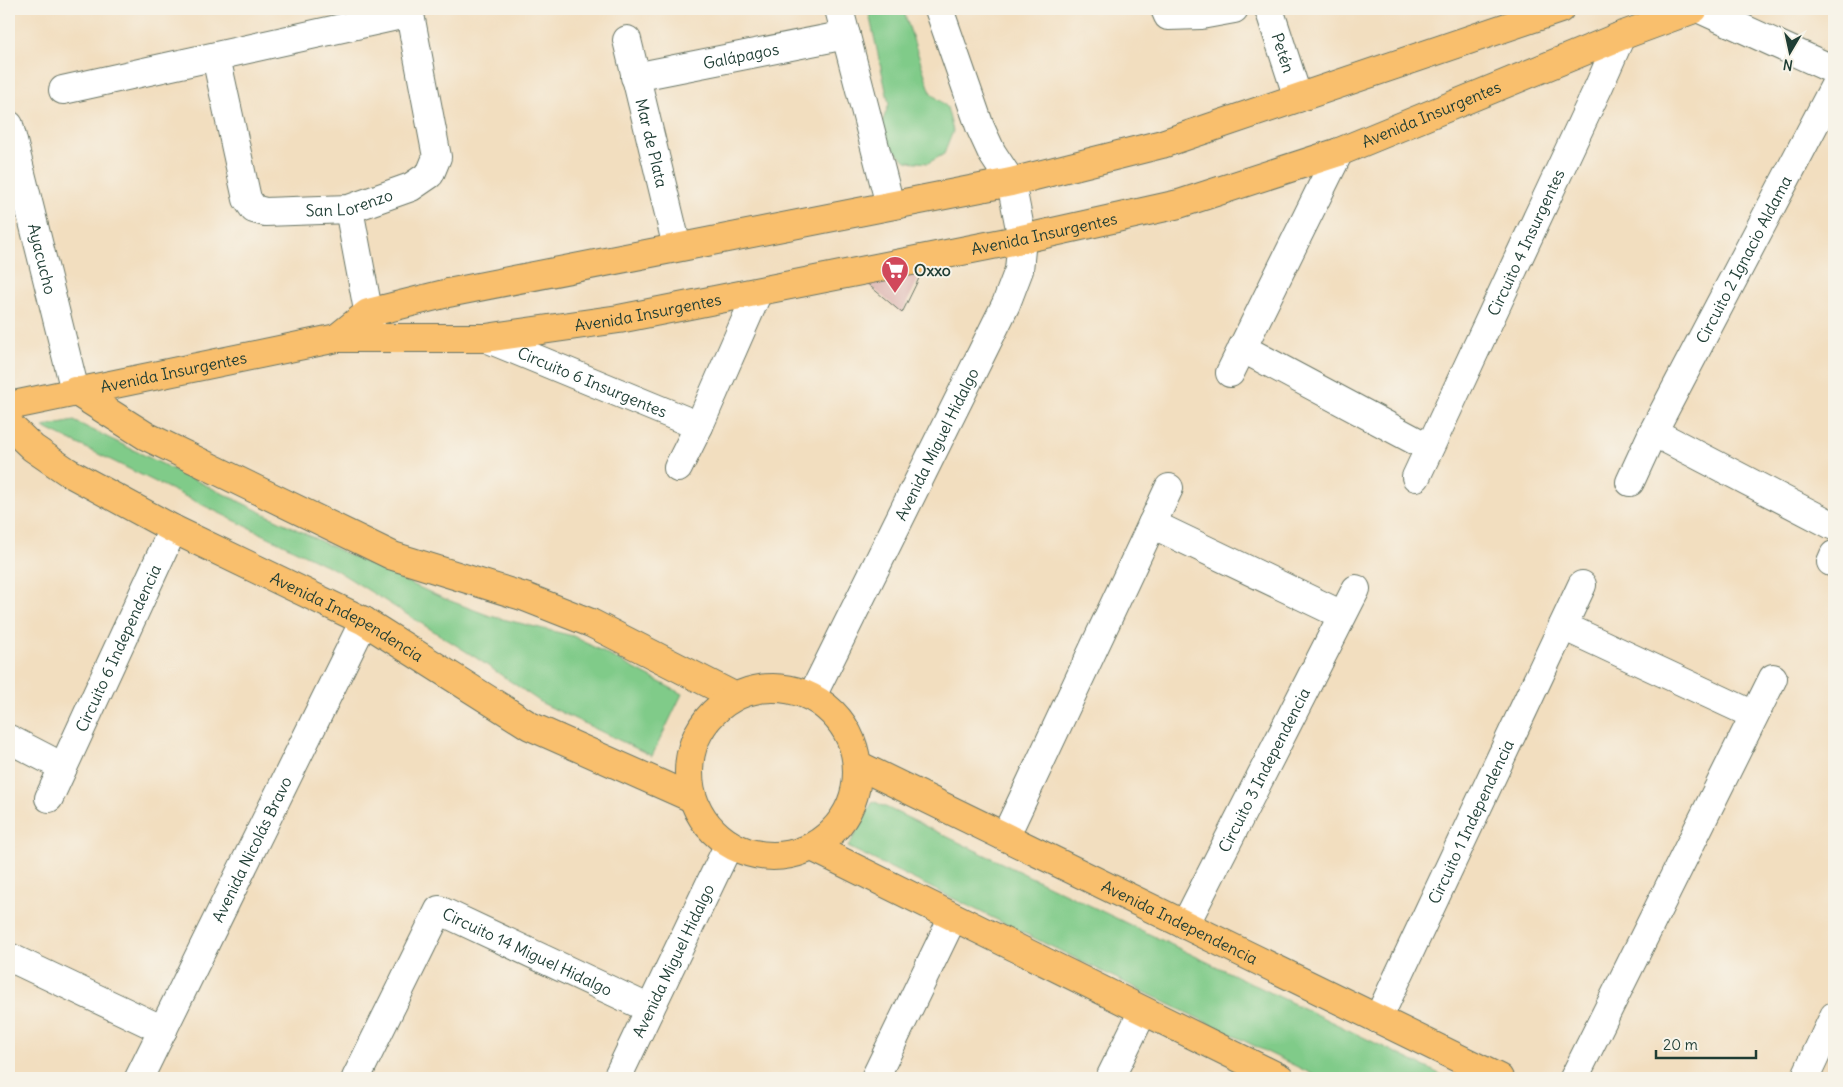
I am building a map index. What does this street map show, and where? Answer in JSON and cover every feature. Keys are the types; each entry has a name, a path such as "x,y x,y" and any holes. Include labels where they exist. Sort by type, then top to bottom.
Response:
{"main road":[{"name":"Avenida Insurgentes","path":"9,406 337,338 371,326 448,293 1011,182 1162,144 1560,9"},
{"name":"Avenida Insurgentes","path":"371,326 486,338 619,319 1022,239 1179,204 1339,152 1621,36 1694,9"},
{"path":"74,391 146,436 393,556 524,597 591,622 734,696"},
{"name":"Avenida Independencia","path":"9,425 33,448 68,472 174,529 364,621 530,726 692,798"},
{"path":"774,687 812,696 835,713 846,729 851,737 858,765 854,798 838,827 812,847 785,856 756,855 729,844 706,824 692,798 687,768 694,739 710,713 734,696 774,687"},
{"name":"Avenida Independencia","path":"858,765 1499,1078"},
{"path":"812,847 1280,1078"}],"street":[{"path":"839,9 890,205"},
{"path":"939,9 980,127 992,153 1011,182"},
{"path":"1166,9 1168,16 1201,15 1234,9"},
{"name":"Petén","path":"1269,9 1298,98"},
{"path":"1700,9 1834,70"},
{"name":"San Lorenzo","path":"63,90 216,57 410,11 437,157 430,174 411,187 349,209 265,212 254,209 247,199 216,57"},
{"name":"Galápagos","path":"635,77 846,35"},
{"name":"Circuito 4 Insurgentes","path":"1416,477 1621,36"},
{"name":"Mar de Plata","path":"627,40 677,247"},
{"name":"Circuito 2 Ignacio Aldama","path":"1630,482 1654,432 1834,87"},
{"name":"Ayacucho","path":"9,125 74,391"},
{"path":"1230,373 1339,152"},
{"name":"Avenida Miguel Hidalgo","path":"812,696 1006,304 1019,270 1022,239 1011,182"},
{"path":"349,209 371,326"},
{"path":"678,468 699,426 758,292"},
{"name":"Circuito 6 Insurgentes","path":"486,338 699,426"},
{"path":"1242,348 1429,448"},
{"path":"1654,432 1834,526"},
{"path":"1005,837 1169,488"},
{"path":"1152,524 1342,615"},
{"name":"Circuito 6 Independencia","path":"48,798 174,529"},
{"name":"Circuito 1 Independencia","path":"1378,1019 1582,585"},
{"name":"Circuito 3 Independencia","path":"1185,925 1356,589"},
{"name":"Avenida Nicolás Bravo","path":"139,1078 364,621"},
{"path":"1563,626 1754,715"},
{"path":"1574,1078 1772,678"},
{"path":"9,739 63,767"},
{"name":"Avenida Miguel Hidalgo","path":"617,1078 729,844"},
{"name":"Circuito 14 Miguel Hidalgo","path":"356,1078 439,910 650,1009"},
{"path":"875,1078 953,917"},
{"path":"9,957 163,1030"},
{"path":"1110,1078 1143,1011"},
{"path":"1804,1078 1834,1016"}],"green space":[{"path":"868,9 903,9 931,93 947,107 953,131 944,154 928,163 906,161 887,144 881,125 889,104"},
{"path":"74,421 345,553 440,597 490,616 573,636 682,694 652,756 542,703 475,657 336,570 43,427"},
{"path":"873,801 1448,1078 1320,1078 848,847"}],"building":[{"name":"Oxxo","path":"925,266 902,313 858,276"}],"place":[{"name":"Oxxo","path":"895,294"}]}
